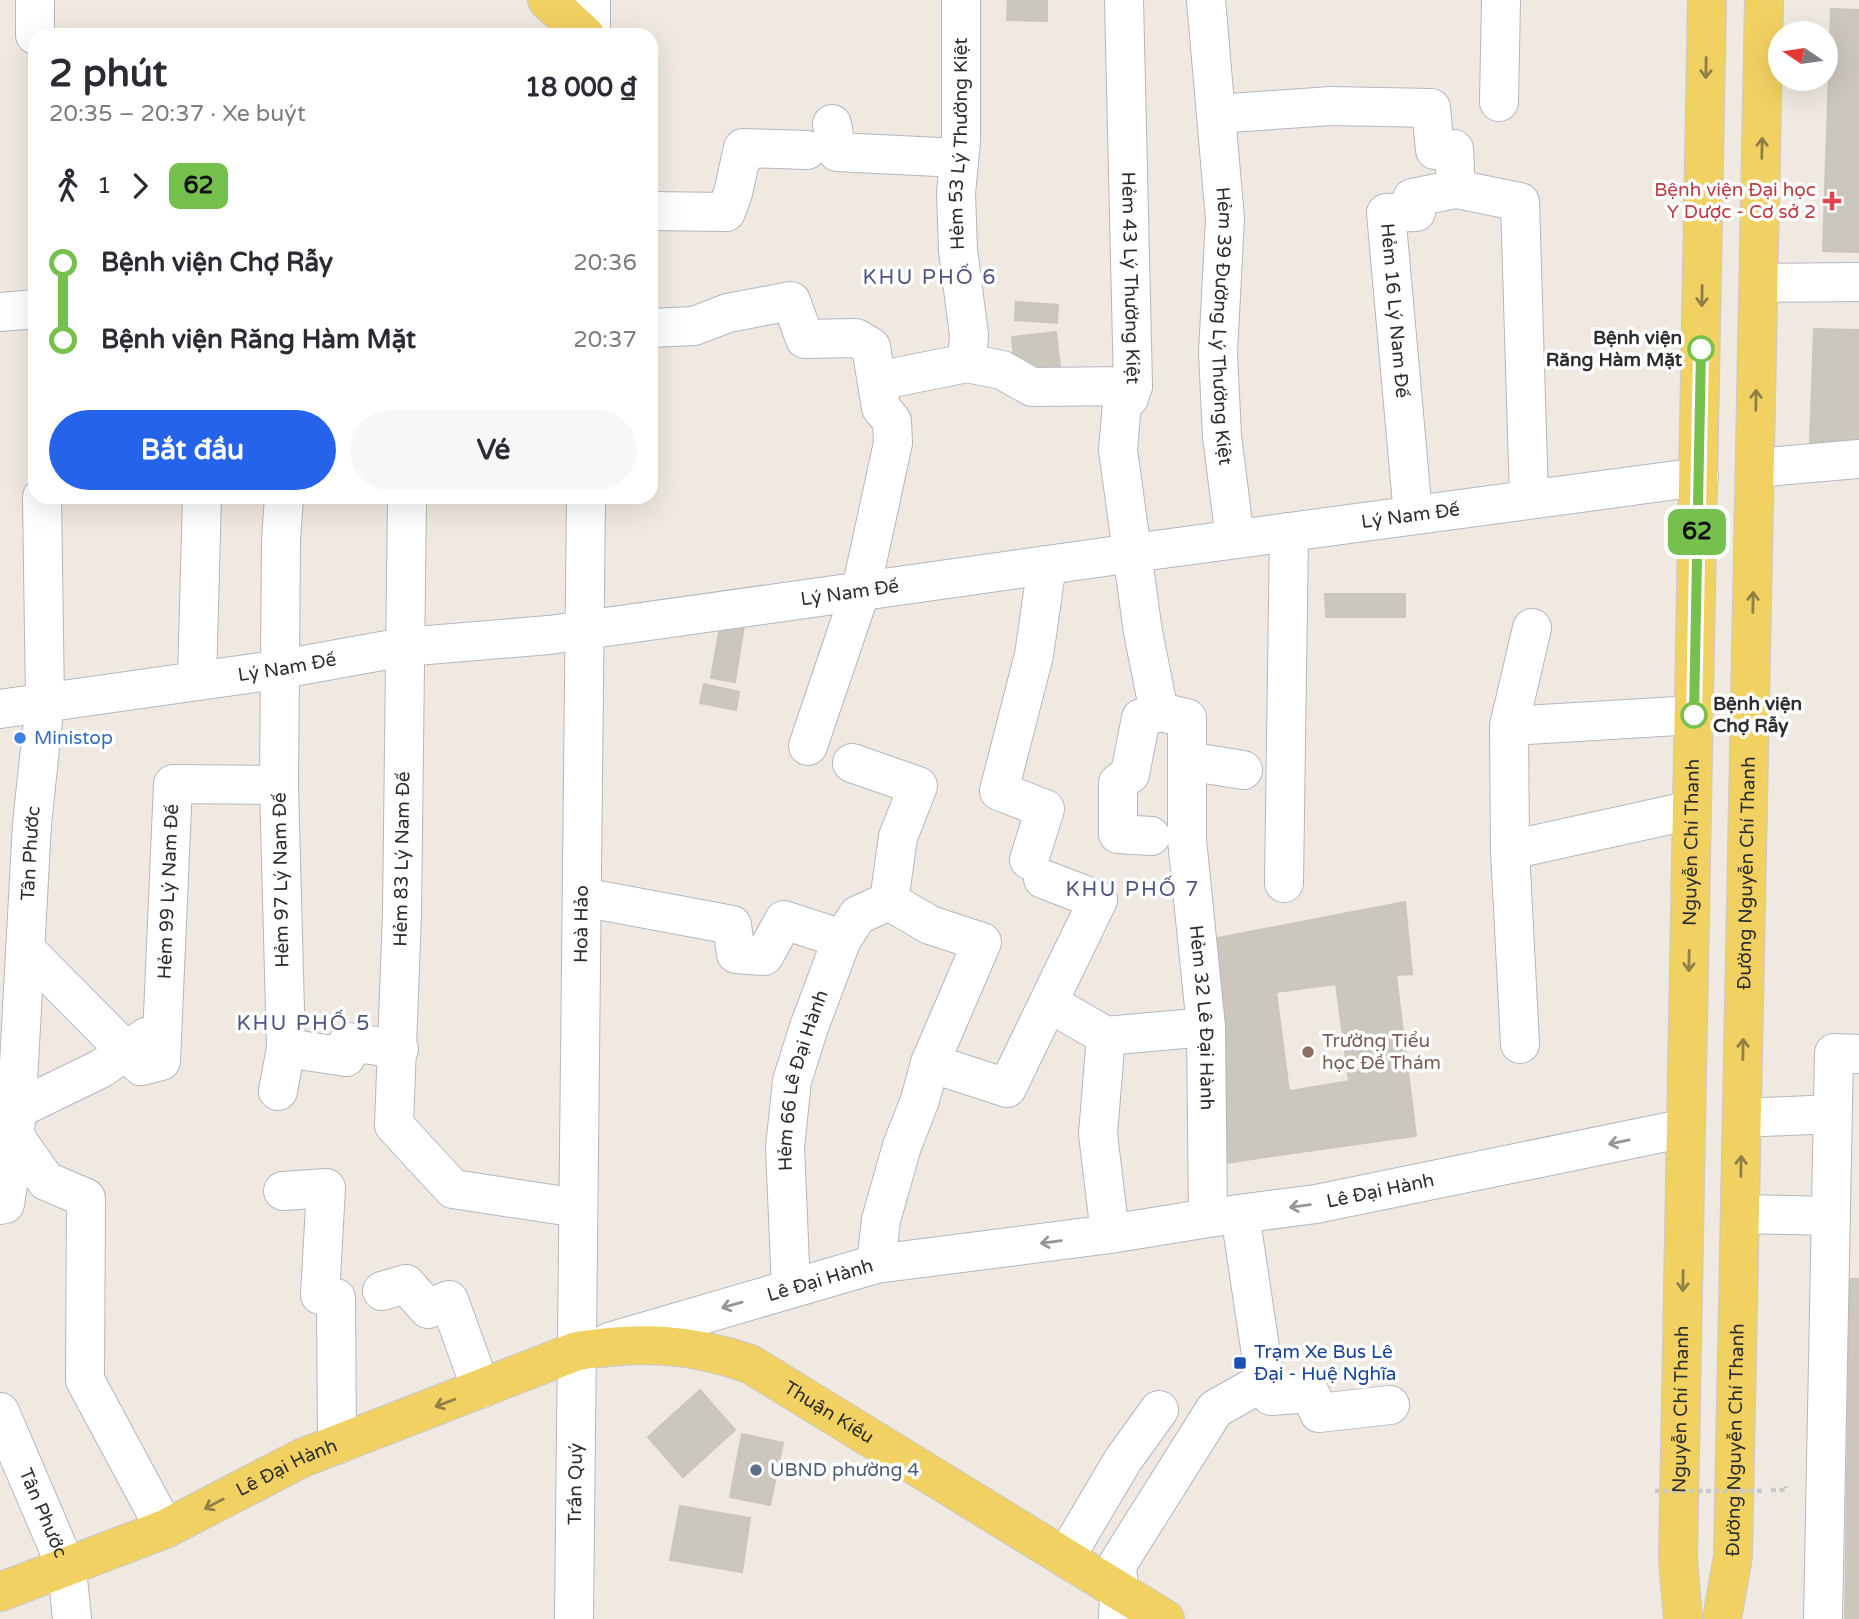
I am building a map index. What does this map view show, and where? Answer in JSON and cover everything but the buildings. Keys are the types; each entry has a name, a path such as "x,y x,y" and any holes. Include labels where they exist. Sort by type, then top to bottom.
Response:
{"main road":[{"path":"547,0 577,28"},
{"name":"Nguyễn Chí Thanh","path":"1683,1619 1678,1559 1707,0"},
{"name":"Đường Nguyễn Chí Thanh","path":"1722,1619 1733,1556 1765,0"},
{"path":"1699,477 1755,468"},
{"path":"1695,646 1752,647"},
{"path":"1686,1128 1742,1118"},
{"path":"1684,1213 1740,1213"},
{"name":"Thuận Kiều","path":"577,1351 614,1345 652,1344 700,1349 750,1364 1065,1558 1119,1605 1165,1619"},
{"name":"Lê Đại Hành","path":"0,1592 165,1530 302,1458 577,1351"}],"street":[{"path":"35,0 36,28"},
{"path":"591,0 591,28"},
{"name":"Hẻm 53 Lý Thường Kiệt","path":"961,0 962,67 956,193 958,250 970,335 967,363"},
{"name":"Hẻm 43 Lý Thường Kiệt","path":"1124,0 1133,386 1129,398 1122,402 1118,450 1143,632 1159,712"},
{"name":"Hẻm 39 Đường Lý Thường Kiệt","path":"1206,0 1224,219 1218,353 1222,436 1236,539"},
{"path":"1499,102 1501,0"},
{"path":"1216,114 1331,106 1431,108 1435,150 1454,149 1456,190 1520,202 1529,499"},
{"path":"658,211 726,212 743,148 820,137 837,152 959,158"},
{"name":"Hẻm 16 Lý Nam Đế","path":"1413,515 1386,213 1416,212 1412,198 1456,190"},
{"path":"1759,283 1859,282"},
{"path":"658,328 694,326 728,313 792,301 805,339 856,338 871,347 881,408 891,421 893,443 861,590 808,746"},
{"path":"0,312 28,310"},
{"path":"877,382 967,363 1002,370 1032,387 1133,386"},
{"path":"1755,468 1859,459"},
{"name":"Lý Nam Đế","path":"0,709 282,669 404,648 549,635 1133,552 1699,477"},
{"name":"Tân Phước","path":"0,1205 5,1204 15,1124 32,824 45,702 42,504"},
{"path":"197,680 202,504"},
{"name":"Hẻm 97 Lý Nam Đế","path":"278,1091 286,1048 279,785 284,504"},
{"name":"Hẻm 83 Lý Nam Đế","path":"407,504 394,1125 453,1189 578,1208"},
{"name":"Hoà Hảo","path":"577,1351 586,504"},
{"path":"1284,883 1289,532"},
{"path":"930,1063 1007,1088 1098,900 1036,869 1045,809 999,791 1034,655 1047,565"},
{"path":"1520,1044 1510,850 1509,726 1532,628"},
{"path":"1151,836 1118,834 1118,783 1130,774 1141,718 1159,712"},
{"name":"Hẻm 32 Lê Đại Hành","path":"1159,712 1187,718 1187,840 1224,1216 1265,1381"},
{"path":"1509,726 1694,715"},
{"path":"1187,761 1243,770"},
{"path":"852,763 918,786 898,837 889,901 930,925 982,942 930,1063 920,1100 902,1146 881,1220 876,1264"},
{"name":"Hẻm 99 Lý Nam Đế","path":"150,1046 173,784 279,785"},
{"path":"1510,850 1692,810"},
{"path":"582,897 732,925 736,954 764,956 784,920 842,939"},
{"name":"Hẻm 66 Lê Đại Hành","path":"791,1288 785,1147 792,1081 842,939 858,915 889,901"},
{"path":"25,950 150,1046 102,1068 15,1124 47,1181 86,1198 85,1380 165,1530"},
{"path":"1049,1003 1106,1036 1206,1027"},
{"path":"1106,1036 1098,1134 1110,1234"},
{"path":"286,1048 346,1057 348,1042 397,1060"},
{"path":"1822,1619 1834,1053 1859,1054"},
{"path":"1742,1118 1832,1114"},
{"name":"Lê Đại Hành","path":"577,1351 876,1264 1316,1204 1686,1128"},
{"path":"283,1191 326,1188 320,1295 336,1298 337,1445"},
{"path":"1740,1213 1831,1216"},
{"path":"382,1291 406,1284 428,1309 449,1300 481,1389"},
{"name":"Trần Quý","path":"574,1619 577,1351"},
{"path":"1119,1605 1117,1565 1215,1409 1265,1381 1271,1396 1310,1393 1319,1413 1390,1405"},
{"path":"1065,1558 1123,1460 1159,1410"},
{"name":"Tân Phước","path":"0,1412 67,1569 72,1619"}],"path":[{"path":"1655,1491 1765,1490"}],"bus line":[{"name":"62","path":"1694,715 1701,349"}],"place":[{"name":"Bệnh viện Đại học Y Dược - Cơ sở 2","path":"1832,201"},
{"name":"Bệnh viện Răng Hàm Mặt","path":"1701,349"},
{"name":"Bệnh viện Chợ Rẫy","path":"1694,715"},
{"name":"Ministop","path":"20,738"},
{"name":"Trường Tiểu học Đề Thám","path":"1308,1052"},
{"name":"Trạm Xe Bus Lê Đại - Huệ Nghĩa","path":"1240,1363"},
{"name":"UBND phường 4","path":"756,1470"}],"district":[{"name":"KHU PHỐ 6","path":"930,277"},
{"name":"KHU PHỐ 7","path":"1133,889"},
{"name":"KHU PHỐ 5","path":"304,1023"}]}
